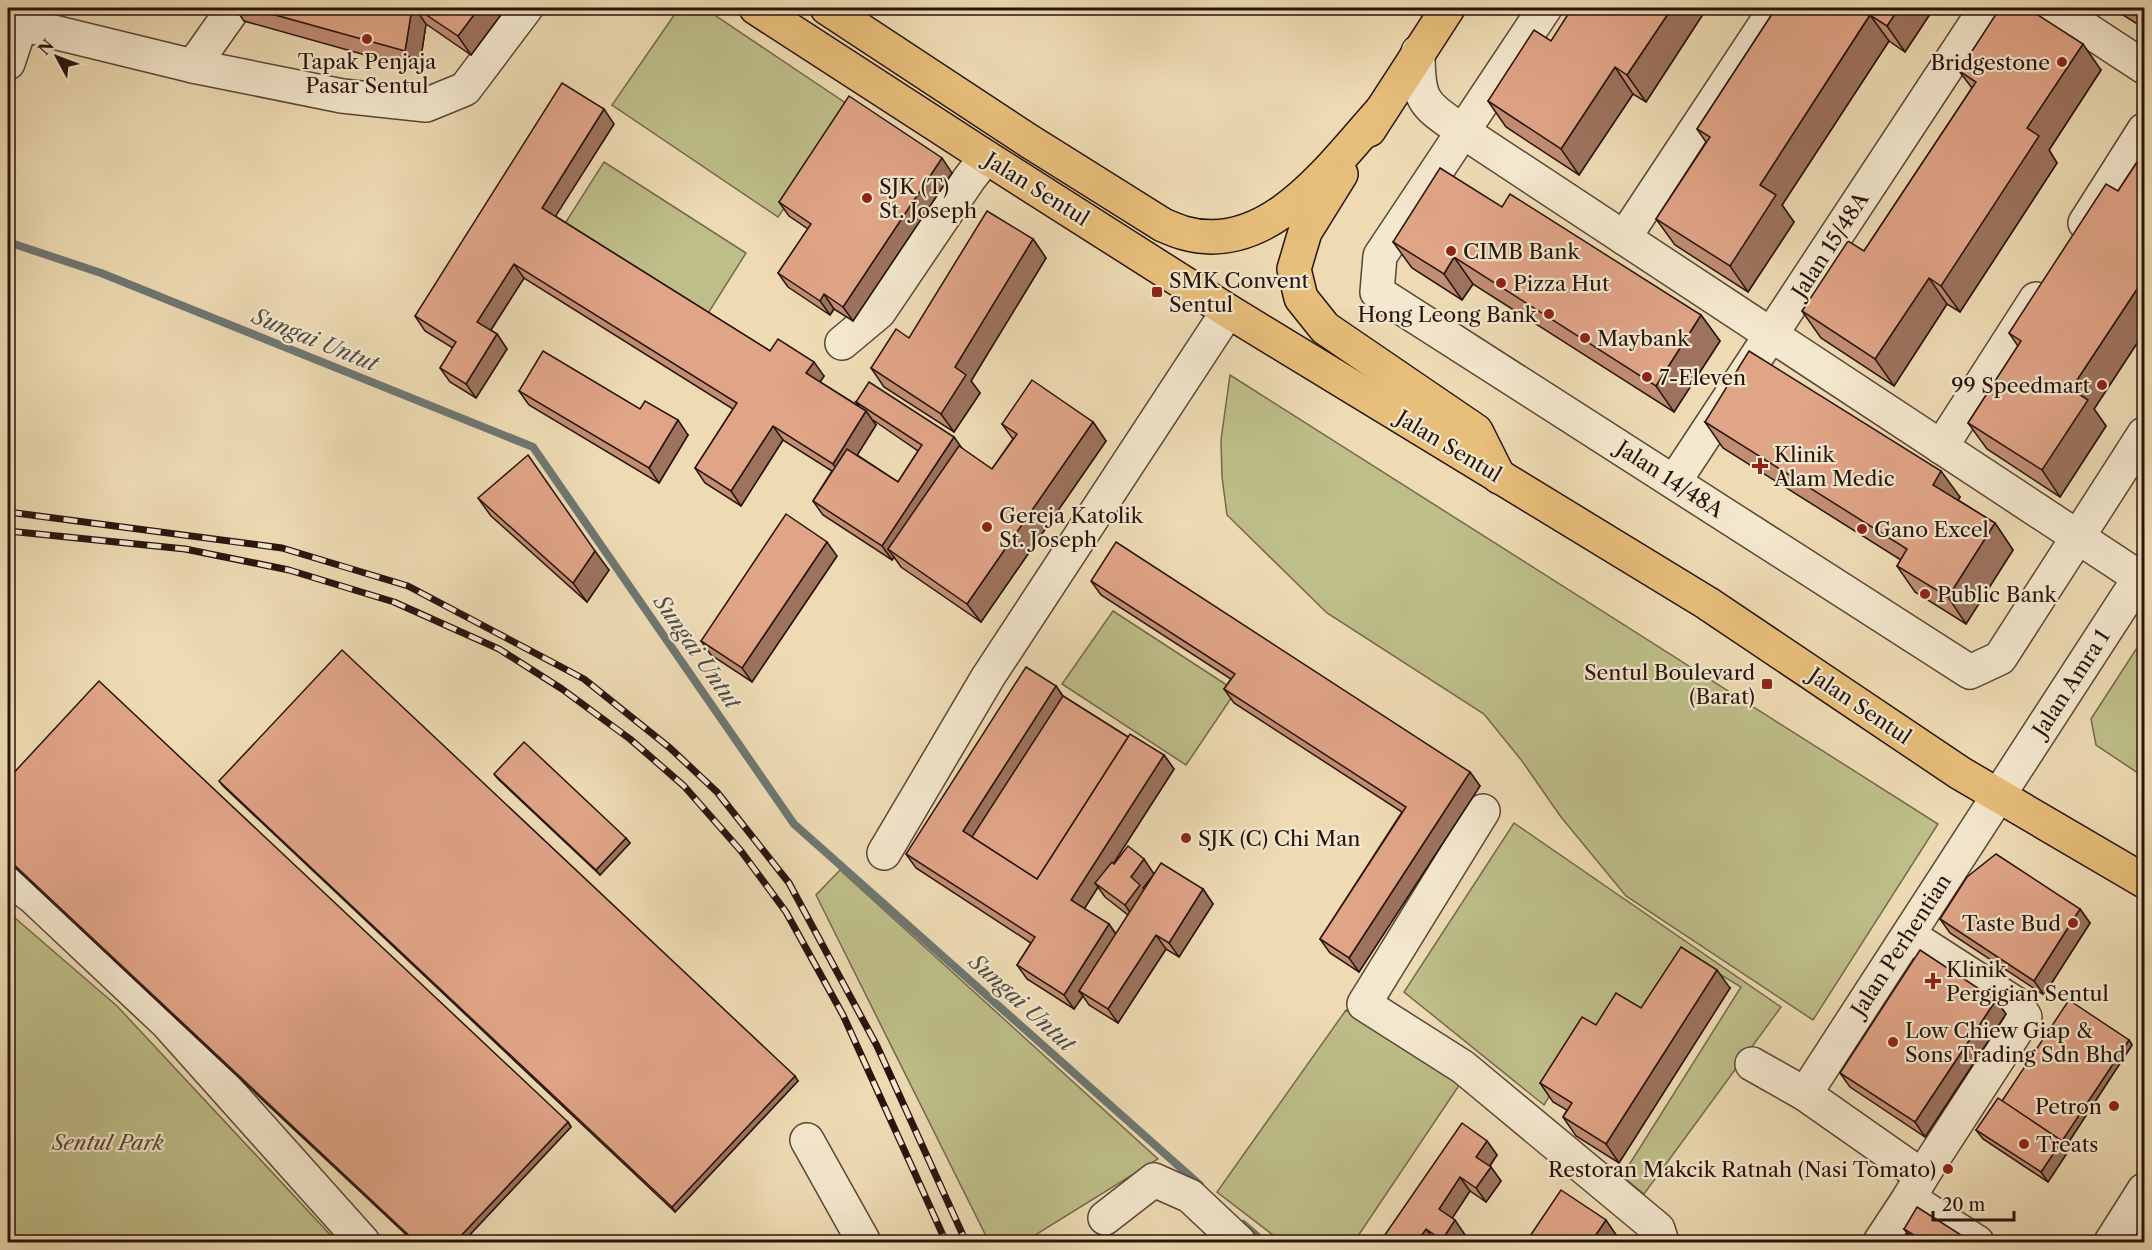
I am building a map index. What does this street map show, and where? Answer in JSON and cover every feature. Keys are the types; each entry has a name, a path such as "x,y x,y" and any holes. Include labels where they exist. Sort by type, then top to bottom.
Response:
{"main road":[{"name":"Jalan Sentul","path":"756,8 1228,311 1707,603 1997,796 2145,881"},
{"name":"Jalan Sentul","path":"827,8 1029,141 1163,225 1185,234 1212,237 1239,234 1267,223 1296,202 1381,111"},
{"path":"1448,8 1305,232 1294,269 1301,298 1325,328 1476,431 1499,477"}],"street":[{"path":"194,66 234,8"},
{"path":"8,63 34,20 194,66 342,96 426,105 465,89 526,8"},
{"path":"1462,131 1545,8"},
{"path":"1624,238 1776,8"},
{"name":"Jalan 15/48A","path":"1674,482 1986,8"},
{"path":"2055,8 2145,67"},
{"path":"1418,52 1418,84 1428,106 1462,131 2078,537 2142,574"},
{"path":"2068,249 2145,130"},
{"name":"Jalan 14/48A","path":"1462,131 1380,256 1377,292 1970,672 2000,658 2078,537"},
{"path":"842,343 879,312 986,157"},
{"path":"1941,447 2049,278"},
{"path":"884,853 988,677 1228,311"},
{"path":"2078,537 2145,434"},
{"name":"Jalan Amra 1","path":"1997,796 2142,574"},
{"name":"Jalan Perhentian","path":"1805,1094 1997,796"},
{"path":"1483,811 1364,1004 1463,1067 1660,1236"},
{"path":"8,878 33,897 167,1023 363,1242"},
{"path":"1880,1242 2025,1017 2016,1004 1909,935"},
{"path":"1752,1064 1805,1094 1916,1187 1977,1242"},
{"path":"807,1140 864,1242"},
{"path":"1105,1218 1154,1180 1190,1197 1239,1242"},
{"path":"2125,1237 2145,1190"}],"green space":[{"path":"679,8 704,8 853,108 778,217 612,105"},
{"path":"604,162 746,253 707,315 564,225"},
{"path":"1230,375 1938,824 1813,1020 1626,896 1561,817 1522,761 1484,714 1327,613 1227,515 1222,477 1221,440"},
{"path":"1113,611 1236,691 1186,765 1062,684"},
{"path":"2144,637 2144,777 2096,745 2091,719"},
{"path":"1514,823 1781,1007 1644,1194 1622,1176 1741,987 1695,959 1654,1017 1607,1039 1591,1028 1544,1105 1404,992"},
{"path":"840,870 1158,1159 1024,1242 989,1242 816,895"},
{"name":"Sentul Park","path":"8,912 117,1006 337,1242 8,1242"},
{"path":"1346,1010 1464,1078 1354,1242 1282,1242 1217,1192"}],"building":[{"path":"250,8 412,8 405,51"},
{"path":"416,8 479,8 458,36"},
{"path":"1572,8 1672,8 1627,75 1615,67 1561,149 1488,101 1534,30 1551,41"},
{"path":"1776,8 1899,8 1887,26 1870,15 1864,24 1760,185 1776,195 1730,266 1656,219 1710,137 1697,129"},
{"path":"2000,8 2027,8 2083,44 2027,128 2039,136 1941,286 1929,278 1875,359 1802,311 1848,241 1864,251 1976,82 1959,71"},
{"path":"2124,8 2145,8 2145,21"},
{"path":"562,83 604,109 542,208 770,351 778,339 814,362 806,373 866,411 833,464 773,426 731,491 695,468 737,403 514,264 477,322 497,334 466,384 440,368 456,342 415,316"},
{"name":"SJK (T) St. Joseph","path":"849,96 942,158 843,307 824,294 820,301 778,273 811,224 779,202"},
{"path":"2145,150 2145,277 2071,389 2088,400 2042,470 1968,423 2021,341 2009,333 2106,184 2118,191"},
{"path":"1440,168 1502,207 1510,194 1701,315 1656,386 1454,257 1444,274 1393,242"},
{"path":"987,211 1033,239 955,367 966,375 941,414 871,368 896,329 909,338"},
{"path":"543,351 640,409 645,401 678,420 649,468 519,391"},
{"path":"1749,351 1941,471 1933,485 1995,523 1948,597 1897,566 1907,549 1705,422"},
{"name":"Gereja Katolik St. Joseph","path":"1032,380 1093,422 967,604 888,549 959,446 992,469 1017,434 1002,424"},
{"path":"869,382 954,437 882,546 813,501 847,449 898,482 922,445 856,402"},
{"path":"528,455 595,551 573,583 478,498"},
{"path":"786,514 827,542 742,668 701,641"},
{"path":"1116,542 1470,772 1349,958 1320,939 1406,807 1224,689 1235,674 1091,581"},
{"path":"342,650 795,1076 672,1207 219,781"},
{"path":"1026,667 1056,686 963,831 1037,879 1130,734 1164,755 1071,900 1109,924 1064,995 1017,965 1035,937 906,854"},
{"path":"99,681 568,1122 455,1242 416,1242 8,859 8,779"},
{"path":"1063,696 1128,737 1037,879 972,837"},
{"path":"524,742 626,838 596,870 494,774"},
{"path":"1128,846 1144,859 1131,877 1140,885 1125,905 1095,883"},
{"path":"1996,854 2080,909 2034,981 1940,919 1967,877"},
{"path":"1161,863 1203,889 1169,943 1156,935 1108,1009 1079,991"},
{"path":"1681,947 1717,970 1606,1144 1563,1117 1572,1103 1540,1083 1582,1017 1596,1025 1616,993 1641,1008"},
{"path":"1920,950 1996,1000 1915,1122 1840,1073"},
{"path":"2069,1000 2129,1040 2062,1141 2002,1101"},
{"name":"Treats","path":"1998,1098 2062,1141 2041,1172 1976,1130"},
{"path":"1462,1123 1487,1141 1476,1157 1491,1167 1476,1188 1460,1177 1439,1209 1455,1220 1442,1240 1426,1229 1417,1242 1380,1242"},
{"path":"1561,1190 1606,1220 1591,1242 1526,1242"},
{"path":"1917,1207 1972,1242 1925,1242 1904,1229"},
{"path":"1907,1233 1921,1242 1901,1242"}],"waterway":[{"name":"Sungai Untut","path":"8,242 101,273 533,447 794,824 1200,1185"},
{"name":"Sungai Untut","path":"1243,1224 1264,1242"}],"railway":[{"path":"8,512 282,548 408,586 584,679 670,748 717,792 789,883 877,1046 966,1242"},
{"path":"8,531 185,549 289,570 394,602 499,649 562,689 630,739 684,786 741,851 786,912 843,1015 946,1242"}],"place":[{"name":"Tapak Penjaja Pasar Sentul","path":"367,39"},
{"name":"Bridgestone","path":"2062,62"},
{"name":"SJK (T) St. Joseph","path":"867,198"},
{"name":"CIMB Bank","path":"1451,251"},
{"name":"Pizza Hut","path":"1501,283"},
{"name":"SMK Convent Sentul","path":"1157,292"},
{"name":"Hong Leong Bank","path":"1549,314"},
{"name":"Maybank","path":"1585,338"},
{"name":"7-Eleven","path":"1647,377"},
{"name":"99 Speedmart","path":"2102,385"},
{"name":"Klinik Alam Medic","path":"1760,466"},
{"name":"Gereja Katolik St. Joseph","path":"987,527"},
{"name":"Gano Excel","path":"1862,529"},
{"name":"Public Bank","path":"1925,594"},
{"name":"Sentul Boulevard (Barat)","path":"1767,684"},
{"name":"SJK (C) Chi Man","path":"1186,838"},
{"name":"Taste Bud","path":"2073,923"},
{"name":"Klinik Pergigian Sentul","path":"1933,981"},
{"name":"Low Chiew Giap & Sons Trading Sdn Bhd","path":"1893,1042"},
{"name":"Petron","path":"2114,1106"},
{"name":"Treats","path":"2024,1144"},
{"name":"Restoran Makcik Ratnah (Nasi Tomato)","path":"1948,1169"}]}
